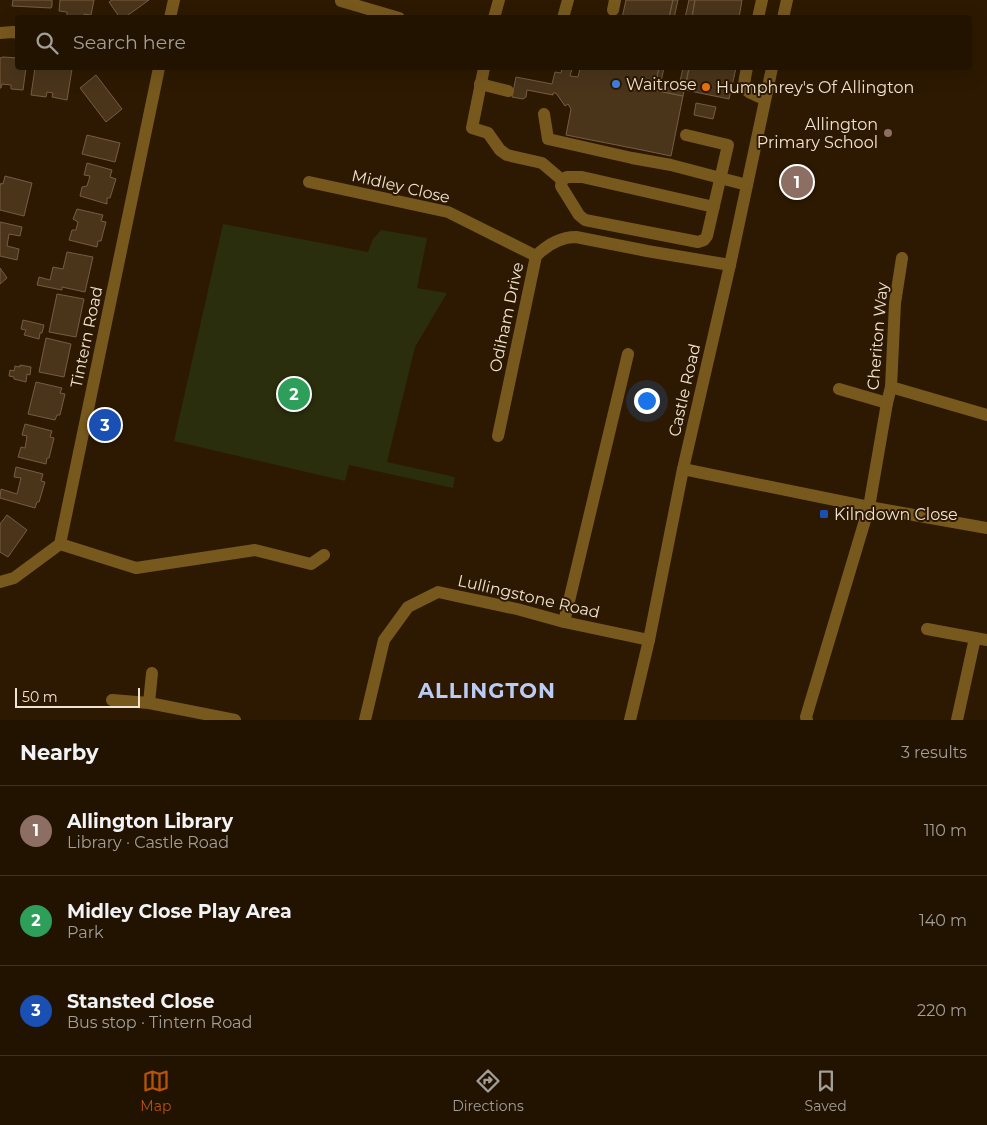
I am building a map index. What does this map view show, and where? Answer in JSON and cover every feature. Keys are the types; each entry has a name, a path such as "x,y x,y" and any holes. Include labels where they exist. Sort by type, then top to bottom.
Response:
{"street":[{"path":"171,15 174,0"},
{"path":"495,15 499,0"},
{"path":"564,15 568,0"},
{"path":"759,15 762,0"},
{"path":"784,15 787,0"},
{"path":"340,1 365,4 392,15"},
{"path":"0,33 15,32"},
{"name":"Tintern Road","path":"60,544 159,70"},
{"path":"484,70 472,128 488,133 500,150 507,155 542,164 562,180"},
{"path":"746,70 743,84 747,91 764,99"},
{"name":"Castle Road","path":"630,720 649,640 682,470 730,265 771,70"},
{"path":"480,84 508,91"},
{"path":"544,114 548,139 671,165 747,185"},
{"path":"562,180 561,186 568,198 579,215 586,220 698,242 704,240 707,236 728,145 686,135"},
{"path":"562,180 567,177 582,177 714,207"},
{"name":"Midley Close","path":"310,182 448,212 536,256"},
{"name":"Odiham Drive","path":"498,436 536,256 544,248 565,237 576,237 730,265"},
{"name":"Cheriton Way","path":"869,507 891,387 895,302 902,258"},
{"path":"564,622 628,354"},
{"path":"891,387 987,415"},
{"path":"839,389 887,402"},
{"path":"682,470 987,528"},
{"path":"807,720 806,716 869,507"},
{"path":"0,582 14,578 60,544 136,568 255,550 311,564 324,555"},
{"name":"Lullingstone Road","path":"365,720 384,640 408,607 438,592 649,640"},
{"path":"927,629 981,639 957,720"},
{"path":"149,703 152,673"},
{"path":"112,700 149,703 235,720"}],"green space":[{"path":"223,224 368,252 373,239 381,230 427,238 417,288 447,293 415,347 387,462 455,477 453,488 349,465 345,481 174,441"}],"building":[{"path":"13,0 52,0 52,6 51,8 12,6"},
{"path":"60,0 94,0 91,15 67,15 67,12 59,11"},
{"path":"112,0 149,0 128,15 118,15 109,2"},
{"path":"626,0 673,0 670,15 623,15"},
{"path":"673,0 678,0 675,15 670,15"},
{"path":"689,0 695,0 692,15 686,15"},
{"path":"695,0 742,0 740,15 692,15"},
{"path":"0,58 15,58 15,70 26,70 23,90 11,89 11,85 2,84 0,88"},
{"path":"35,70 72,70 67,100 52,97 53,93 47,92 46,97 31,95"},
{"path":"562,70 572,70 570,76 578,77 580,70 659,70 654,90 683,96 671,156 566,135 571,109 568,104 565,106 556,93 553,93 553,95 527,90 526,97 523,99 512,97 516,77 552,84 555,72 561,73"},
{"path":"659,70 664,70 660,86 678,90 683,70 689,70 683,96 654,90"},
{"path":"689,70 736,70 729,99 685,90"},
{"path":"96,75 122,109 106,122 80,88"},
{"path":"696,103 716,107 713,119 694,115"},
{"path":"87,135 120,143 115,162 82,154"},
{"path":"87,163 112,170 110,177 116,179 110,198 107,198 107,204 80,196 82,187 87,186 90,176 84,175"},
{"path":"5,176 32,183 24,216 0,210 0,186 1,183 3,184"},
{"path":"77,209 103,215 101,221 106,222 101,241 98,241 97,247 69,240 72,230 76,230 78,222 73,219"},
{"path":"0,222 22,227 20,236 9,234 7,246 19,249 17,260 0,256"},
{"path":"67,252 93,257 85,292 62,287 62,290 37,285 39,277 50,280 53,267 63,269"},
{"path":"0,268 7,278 0,284"},
{"path":"57,294 84,299 76,337 49,332"},
{"path":"23,320 44,325 39,339 24,335 26,330 21,329"},
{"path":"46,338 71,344 64,377 39,372"},
{"path":"20,365 31,367 30,375 27,374 26,382 9,376 10,370 14,371 15,366 20,367"},
{"path":"36,382 62,388 60,393 65,394 60,415 57,415 55,420 28,414"},
{"path":"25,424 52,431 50,437 54,438 46,464 18,457 21,447 25,448 27,436 22,435"},
{"path":"16,467 43,474 41,481 45,482 39,502 37,502 35,508 0,498 1,489 17,494 21,478 14,477"},
{"path":"7,515 27,530 8,557 0,552 0,524"}],"place":[{"name":"Waitrose","path":"616,84"},
{"name":"Humphrey's Of Allington","path":"706,87"},
{"name":"Allington Primary School","path":"888,133"},
{"name":"Allington Library","path":"797,182"},
{"name":"Midley Close Play Area","path":"294,394"},
{"name":"Stansted Close","path":"105,425"},
{"name":"Kilndown Close","path":"824,514"}],"district":[{"name":"ALLINGTON","path":"487,691"}]}
